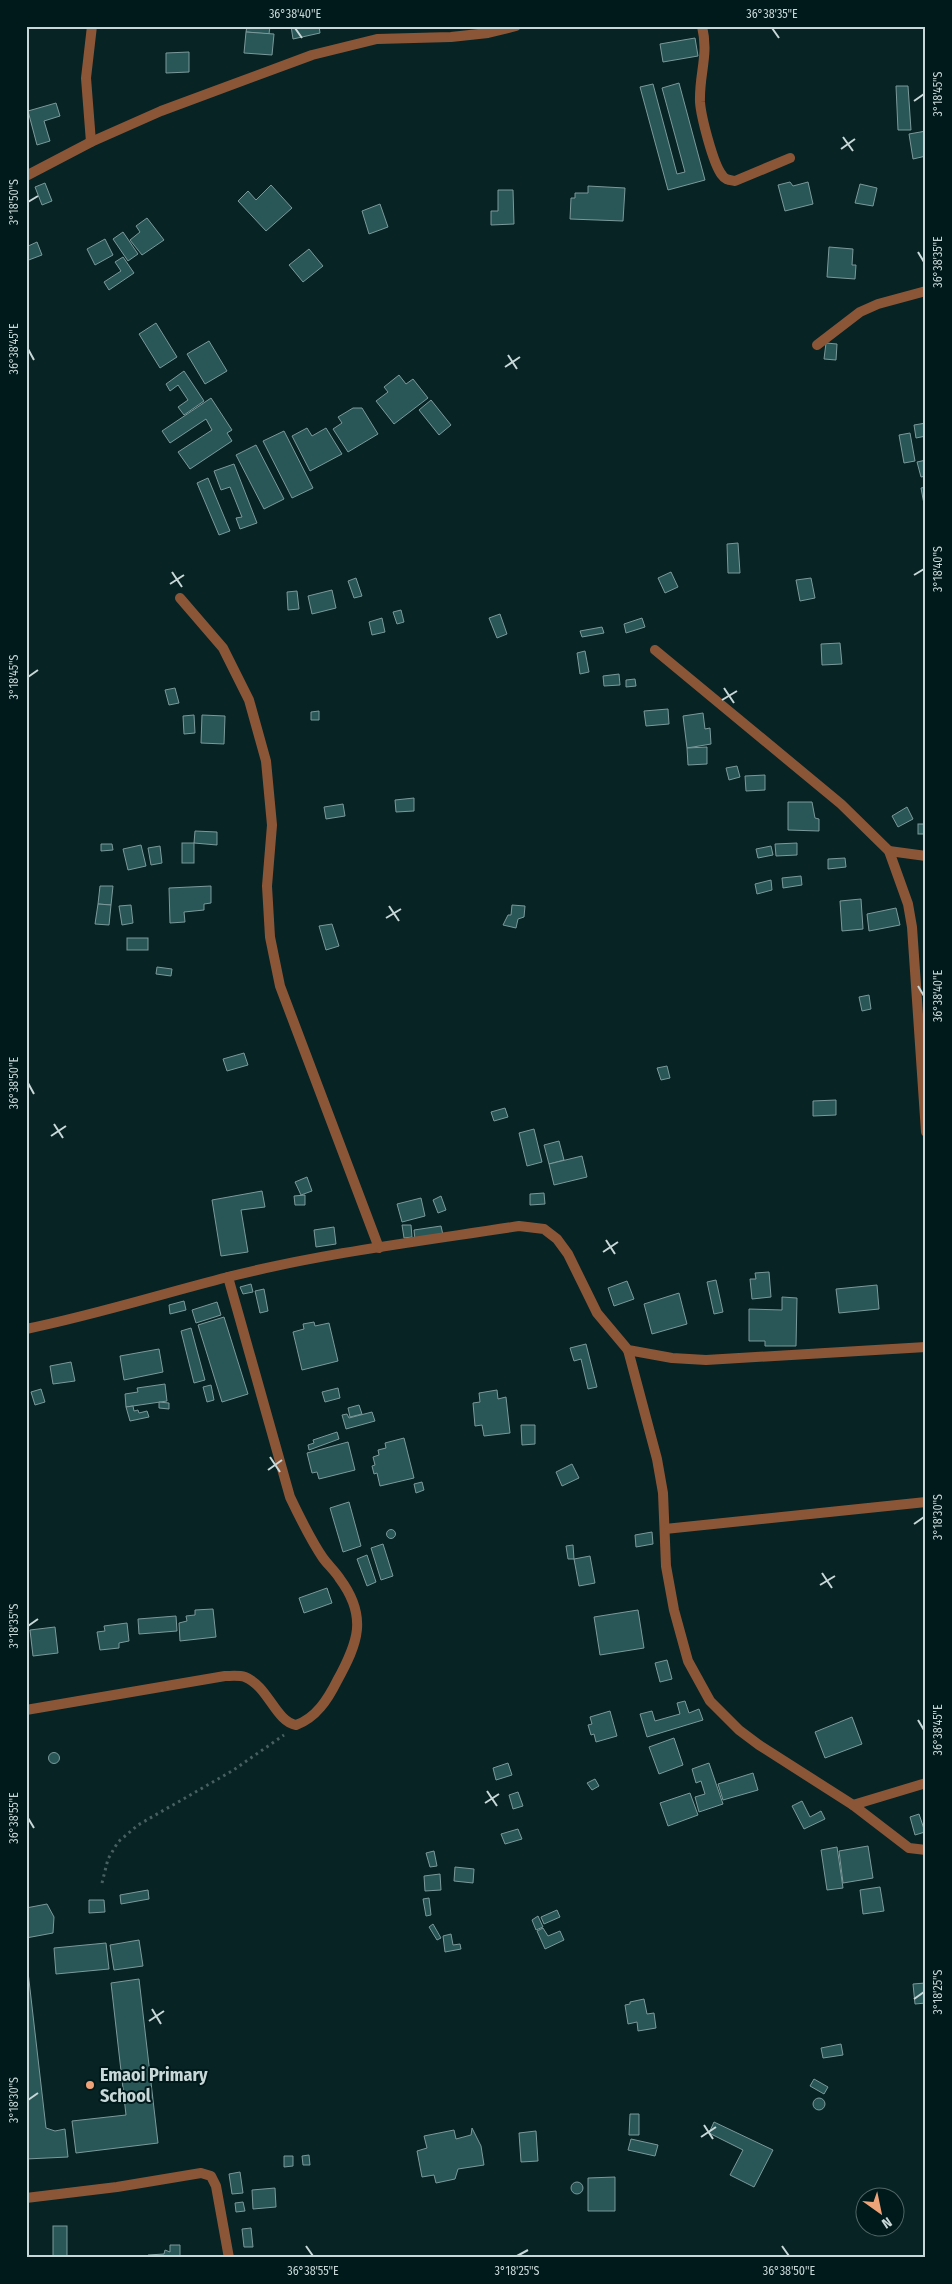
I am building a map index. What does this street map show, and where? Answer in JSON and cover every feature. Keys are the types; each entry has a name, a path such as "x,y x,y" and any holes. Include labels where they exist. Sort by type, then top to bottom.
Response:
{"street":[{"path":"91,142 86,78 92,26"},
{"path":"26,176 91,142 161,111 303,58 343,46 377,39 451,37 488,33 516,26"},
{"path":"702,26 706,52 700,84 700,105 710,144 721,175 727,180 735,181 790,158"},
{"path":"817,345 860,312 878,304 926,291"},
{"path":"180,598 223,648 249,700 266,761 272,825 267,886 270,937 280,986 379,1248"},
{"path":"654,650 841,804 889,851 906,896 911,919 926,1132"},
{"path":"889,851 926,856"},
{"path":"26,1329 102,1313 228,1277 318,1258 519,1226 544,1229 557,1239 568,1254 596,1312 628,1350 657,1459 663,1493 666,1566 674,1610 688,1661 710,1701 739,1730 759,1745 853,1805 909,1848 926,1850"},
{"path":"26,1710 225,1676 244,1677 257,1685 286,1722 296,1725 317,1711 350,1658 358,1634 358,1614 351,1595 305,1529 290,1497 228,1277"},
{"path":"628,1350 672,1358 706,1360 926,1347"},
{"path":"665,1529 926,1502"},
{"path":"853,1805 926,1783"},
{"path":"26,2198 117,2187 201,2173 211,2176 216,2186 221,2202 229,2258"}],"path":[{"path":"102,1883 108,1859 118,1842 138,1825 232,1771 296,1725"}],"building":[{"path":"247,26 270,26 269,34 246,32"},
{"path":"291,26 319,26 320,33 293,39"},
{"path":"246,32 274,34 272,55 244,53"},
{"path":"695,38 698,56 663,62 660,44"},
{"path":"189,52 189,72 166,73 166,53"},
{"path":"679,83 705,180 668,190 640,87 653,84 677,174 685,172 662,88"},
{"path":"896,86 908,86 911,130 898,130"},
{"path":"56,103 60,116 44,121 50,141 37,145 28,111"},
{"path":"926,131 926,156 913,159 909,134"},
{"path":"790,182 793,186 808,182 813,204 785,211 778,185"},
{"path":"45,183 52,201 42,205 35,187"},
{"path":"860,184 877,188 873,206 855,203"},
{"path":"271,185 292,208 266,231 238,201 248,191 256,200"},
{"path":"588,186 625,188 623,221 570,219 571,198 575,198 575,193 588,193"},
{"path":"498,190 513,190 514,224 491,225 491,211 498,211"},
{"path":"380,204 388,227 369,234 362,211"},
{"path":"147,218 164,240 142,255 130,240 140,232 136,226"},
{"path":"123,232 138,254 128,261 113,239"},
{"path":"105,239 113,255 95,265 87,249"},
{"path":"37,242 42,255 26,261 26,247"},
{"path":"829,247 853,249 852,265 856,265 855,279 827,277"},
{"path":"309,249 323,266 303,282 289,265"},
{"path":"123,257 134,273 109,290 104,282 121,271 115,262"},
{"path":"156,323 177,357 160,368 139,334"},
{"path":"209,341 227,371 205,384 187,354"},
{"path":"826,343 837,344 836,360 824,359"},
{"path":"184,371 204,401 184,415 178,407 188,400 178,385 170,391 166,384"},
{"path":"399,375 406,384 413,379 428,398 394,424 376,401 388,392 384,387"},
{"path":"211,398 232,430 227,433 232,441 190,469 178,452 212,430 206,419 170,443 162,431"},
{"path":"431,400 451,425 439,435 419,410"},
{"path":"353,408 362,408 378,434 348,452 333,429 342,423 338,417"},
{"path":"926,423 926,436 916,438 914,425"},
{"path":"307,428 312,436 326,428 342,454 310,471 292,436"},
{"path":"284,431 313,488 292,498 263,441"},
{"path":"910,433 915,461 904,463 899,435"},
{"path":"256,445 284,499 264,509 236,455"},
{"path":"926,460 926,476 921,477 917,462"},
{"path":"234,464 257,523 240,529 236,518 242,517 230,487 221,490 214,471"},
{"path":"208,478 230,531 219,535 197,483"},
{"path":"926,487 926,515 921,488"},
{"path":"738,543 740,573 728,573 727,544"},
{"path":"671,572 678,587 665,593 658,578"},
{"path":"356,578 362,596 354,598 348,581"},
{"path":"811,578 815,598 800,601 796,580"},
{"path":"332,590 336,608 312,614 308,596"},
{"path":"297,591 299,609 288,610 287,592"},
{"path":"401,610 404,622 397,624 393,612"},
{"path":"500,614 507,634 497,638 489,618"},
{"path":"382,618 385,632 372,635 369,622"},
{"path":"642,618 645,627 626,633 624,624"},
{"path":"602,627 604,633 582,637 580,631"},
{"path":"840,643 842,664 822,665 821,644"},
{"path":"585,651 589,672 580,674 577,653"},
{"path":"619,674 620,685 604,686 603,676"},
{"path":"635,679 636,686 626,687 626,680"},
{"path":"175,688 179,703 169,705 165,690"},
{"path":"668,709 669,724 646,726 644,711"},
{"path":"319,711 319,720 311,720 311,712"},
{"path":"703,713 705,729 710,728 711,744 687,748 683,716"},
{"path":"194,715 195,733 184,734 183,716"},
{"path":"202,715 225,716 224,744 201,743"},
{"path":"707,747 707,764 688,765 687,748"},
{"path":"737,766 740,777 729,780 726,768"},
{"path":"765,775 765,790 746,791 745,776"},
{"path":"414,798 414,811 396,812 395,800"},
{"path":"788,802 812,802 815,818 819,819 819,831 788,830"},
{"path":"343,804 345,816 326,819 324,807"},
{"path":"907,807 913,819 898,827 892,816"},
{"path":"918,824 926,824 926,834 918,834"},
{"path":"195,831 217,832 217,845 194,843"},
{"path":"182,843 194,843 194,863 182,863"},
{"path":"797,843 797,855 776,856 775,844"},
{"path":"101,844 112,844 113,850 101,851"},
{"path":"141,845 146,866 128,870 123,849"},
{"path":"160,846 162,863 151,865 148,848"},
{"path":"771,846 773,855 758,858 756,849"},
{"path":"845,858 846,867 828,869 828,859"},
{"path":"801,876 802,885 783,888 782,878"},
{"path":"771,880 772,890 757,894 755,884"},
{"path":"100,886 113,886 111,905 98,904"},
{"path":"211,886 211,903 204,904 204,910 184,912 185,922 170,923 169,888"},
{"path":"861,899 863,929 842,931 840,901"},
{"path":"98,904 111,905 109,925 95,924"},
{"path":"131,905 133,923 122,925 119,906"},
{"path":"512,905 525,906 524,917 518,919 516,928 503,925 508,915 511,915"},
{"path":"896,908 900,925 869,931 867,914"},
{"path":"332,924 339,946 326,950 319,926"},
{"path":"127,938 148,938 148,950 127,950"},
{"path":"157,967 172,969 171,976 156,974"},
{"path":"869,995 871,1009 862,1011 859,997"},
{"path":"244,1053 248,1065 227,1071 223,1059"},
{"path":"667,1066 670,1078 661,1080 657,1068"},
{"path":"836,1100 836,1115 813,1116 813,1101"},
{"path":"505,1108 508,1117 494,1121 491,1112"},
{"path":"534,1129 542,1162 527,1166 519,1133"},
{"path":"559,1141 564,1160 549,1164 544,1145"},
{"path":"582,1156 587,1177 554,1185 549,1164"},
{"path":"307,1177 312,1191 301,1195 295,1182"},
{"path":"262,1191 265,1207 241,1210 248,1252 221,1256 212,1200"},
{"path":"544,1193 545,1204 530,1205 530,1194"},
{"path":"305,1195 305,1205 295,1205 294,1196"},
{"path":"441,1196 446,1210 438,1213 433,1200"},
{"path":"421,1198 425,1216 402,1222 397,1204"},
{"path":"402,1225 411,1225 412,1237 404,1238"},
{"path":"441,1226 443,1235 415,1240 414,1230"},
{"path":"334,1227 336,1244 316,1247 314,1230"},
{"path":"769,1272 771,1297 752,1299 750,1279 756,1279 755,1273"},
{"path":"716,1280 723,1312 714,1314 707,1282"},
{"path":"627,1281 634,1299 614,1306 608,1288"},
{"path":"251,1284 253,1292 243,1294 240,1287"},
{"path":"877,1285 879,1309 839,1313 836,1289"},
{"path":"264,1289 268,1311 260,1313 255,1291"},
{"path":"679,1293 687,1324 652,1334 644,1304"},
{"path":"782,1297 797,1298 796,1346 765,1346 765,1341 749,1341 749,1309 782,1310"},
{"path":"184,1301 186,1310 170,1314 169,1305"},
{"path":"217,1302 221,1315 196,1323 192,1310"},
{"path":"224,1317 248,1394 222,1402 198,1325"},
{"path":"314,1322 315,1326 329,1323 338,1361 302,1370 293,1332 304,1329 303,1324"},
{"path":"191,1328 205,1380 194,1383 181,1331"},
{"path":"586,1344 597,1387 588,1389 581,1359 574,1361 570,1348"},
{"path":"159,1349 163,1372 124,1380 120,1356"},
{"path":"71,1362 75,1381 53,1384 50,1366"},
{"path":"165,1384 167,1401 126,1407 125,1394 138,1392 137,1388"},
{"path":"211,1385 214,1400 207,1402 203,1387"},
{"path":"338,1388 340,1398 325,1402 322,1392"},
{"path":"41,1389 45,1402 35,1405 31,1392"},
{"path":"497,1390 498,1399 506,1397 510,1433 484,1436 482,1425 475,1426 473,1403 480,1402 479,1393"},
{"path":"159,1402 169,1403 169,1409 159,1408"},
{"path":"359,1405 362,1414 350,1417 348,1408"},
{"path":"133,1406 134,1411 138,1410 139,1413 147,1411 149,1417 130,1421 126,1407"},
{"path":"372,1412 375,1421 346,1429 342,1415 347,1414 349,1418"},
{"path":"521,1425 535,1425 535,1444 522,1445"},
{"path":"337,1432 339,1439 309,1450 308,1445 314,1443 313,1440"},
{"path":"404,1438 414,1478 380,1486 377,1473 374,1474 372,1466 375,1465 373,1457 379,1455 378,1450 386,1448 385,1443"},
{"path":"348,1442 355,1470 319,1479 317,1472 312,1473 307,1453"},
{"path":"572,1464 579,1478 562,1486 556,1472"},
{"path":"422,1482 424,1490 416,1493 414,1484"},
{"path":"349,1502 361,1546 343,1552 330,1508"},
{"path":"391,1530 395,1534 391,1538 387,1534"},
{"path":"652,1532 653,1544 636,1547 635,1535"},
{"path":"383,1544 393,1576 381,1580 371,1548"},
{"path":"573,1545 574,1559 568,1559 566,1546"},
{"path":"367,1555 376,1582 367,1586 357,1559"},
{"path":"590,1556 595,1583 579,1586 574,1559"},
{"path":"327,1588 332,1603 304,1613 299,1598"},
{"path":"213,1609 216,1637 180,1641 179,1623 187,1621 186,1616 195,1615 195,1610"},
{"path":"638,1610 644,1648 600,1655 594,1617"},
{"path":"176,1616 177,1631 139,1634 138,1619"},
{"path":"127,1623 129,1641 119,1643 119,1648 100,1650 97,1632 105,1631 104,1626"},
{"path":"55,1627 58,1653 33,1656 30,1630"},
{"path":"667,1660 672,1679 660,1682 655,1663"},
{"path":"685,1701 689,1713 699,1709 703,1720 647,1737 640,1714 652,1711 655,1721 680,1714 677,1703"},
{"path":"610,1711 617,1736 596,1742 594,1734 591,1735 588,1725 592,1724 590,1717"},
{"path":"852,1717 862,1744 825,1758 815,1732"},
{"path":"674,1738 683,1765 659,1774 649,1747"},
{"path":"52,1753 56,1753 59,1758 58,1762 52,1763 49,1760 49,1756"},
{"path":"508,1763 512,1775 496,1780 493,1768"},
{"path":"709,1763 723,1804 699,1812 695,1797 705,1794 701,1781 696,1783 692,1769"},
{"path":"753,1773 758,1790 723,1800 718,1784"},
{"path":"595,1779 599,1786 592,1790 587,1783"},
{"path":"518,1792 523,1806 513,1809 509,1795"},
{"path":"690,1793 698,1815 668,1826 660,1803"},
{"path":"802,1801 810,1817 821,1811 825,1819 804,1829 792,1806"},
{"path":"919,1814 925,1832 915,1835 910,1817"},
{"path":"518,1829 522,1839 505,1844 501,1834"},
{"path":"868,1846 873,1878 843,1883 839,1851"},
{"path":"837,1847 843,1888 827,1890 821,1850"},
{"path":"434,1851 437,1866 430,1867 426,1853"},
{"path":"455,1867 474,1869 473,1883 454,1881"},
{"path":"440,1874 441,1890 425,1891 424,1876"},
{"path":"880,1887 884,1911 863,1914 860,1890"},
{"path":"148,1890 149,1899 121,1904 120,1895"},
{"path":"429,1898 431,1915 426,1916 423,1899"},
{"path":"89,1900 104,1900 105,1912 89,1913"},
{"path":"47,1904 54,1917 53,1933 26,1938 26,1908"},
{"path":"557,1910 560,1917 544,1924 541,1917"},
{"path":"538,1916 543,1927 536,1930 532,1920"},
{"path":"433,1924 441,1938 437,1940 429,1927"},
{"path":"543,1928 548,1936 560,1931 564,1940 545,1949 537,1931"},
{"path":"451,1934 453,1945 460,1944 461,1949 445,1952 443,1936"},
{"path":"139,1940 143,1966 114,1970 110,1945"},
{"path":"106,1943 109,1969 56,1974 54,1948"},
{"path":"27,1963 46,2128 55,2131 65,2129 68,2157 26,2159"},
{"path":"139,1979 158,2143 76,2153 72,2121 126,2115 111,1983"},
{"path":"925,1983 926,2003 915,2004 913,1984"},
{"path":"644,1999 647,2014 654,2013 656,2028 638,2031 637,2022 628,2024 625,2005"},
{"path":"841,2044 843,2055 823,2058 821,2048"},
{"path":"814,2079 828,2087 824,2094 810,2086"},
{"path":"817,2098 821,2098 825,2104 821,2110 817,2110 813,2106 813,2102"},
{"path":"630,2114 639,2114 639,2135 629,2135"},
{"path":"714,2122 773,2150 754,2187 730,2175 743,2150 709,2133"},
{"path":"472,2128 481,2146 484,2165 458,2169 455,2179 436,2183 434,2175 422,2177 417,2151 427,2148 424,2136 454,2130 456,2139 471,2135"},
{"path":"536,2131 538,2161 521,2162 519,2133"},
{"path":"631,2139 658,2145 655,2156 628,2150"},
{"path":"309,2155 310,2165 303,2165 302,2156"},
{"path":"284,2156 293,2156 293,2166 284,2167"},
{"path":"240,2172 243,2193 232,2194 229,2174"},
{"path":"615,2177 615,2211 588,2211 588,2178"},
{"path":"575,2182 579,2182 583,2188 579,2194 575,2194 571,2190 571,2186"},
{"path":"275,2188 276,2207 253,2209 252,2190"},
{"path":"243,2202 245,2211 236,2212 235,2203"},
{"path":"53,2226 67,2226 67,2258 53,2258"},
{"path":"251,2228 253,2247 244,2247 242,2229"},
{"path":"170,2245 180,2245 180,2258 148,2258 148,2255 164,2254 165,2250 170,2252"}],"place":[{"name":"Emaoi Primary School","path":"90,2085"}]}
